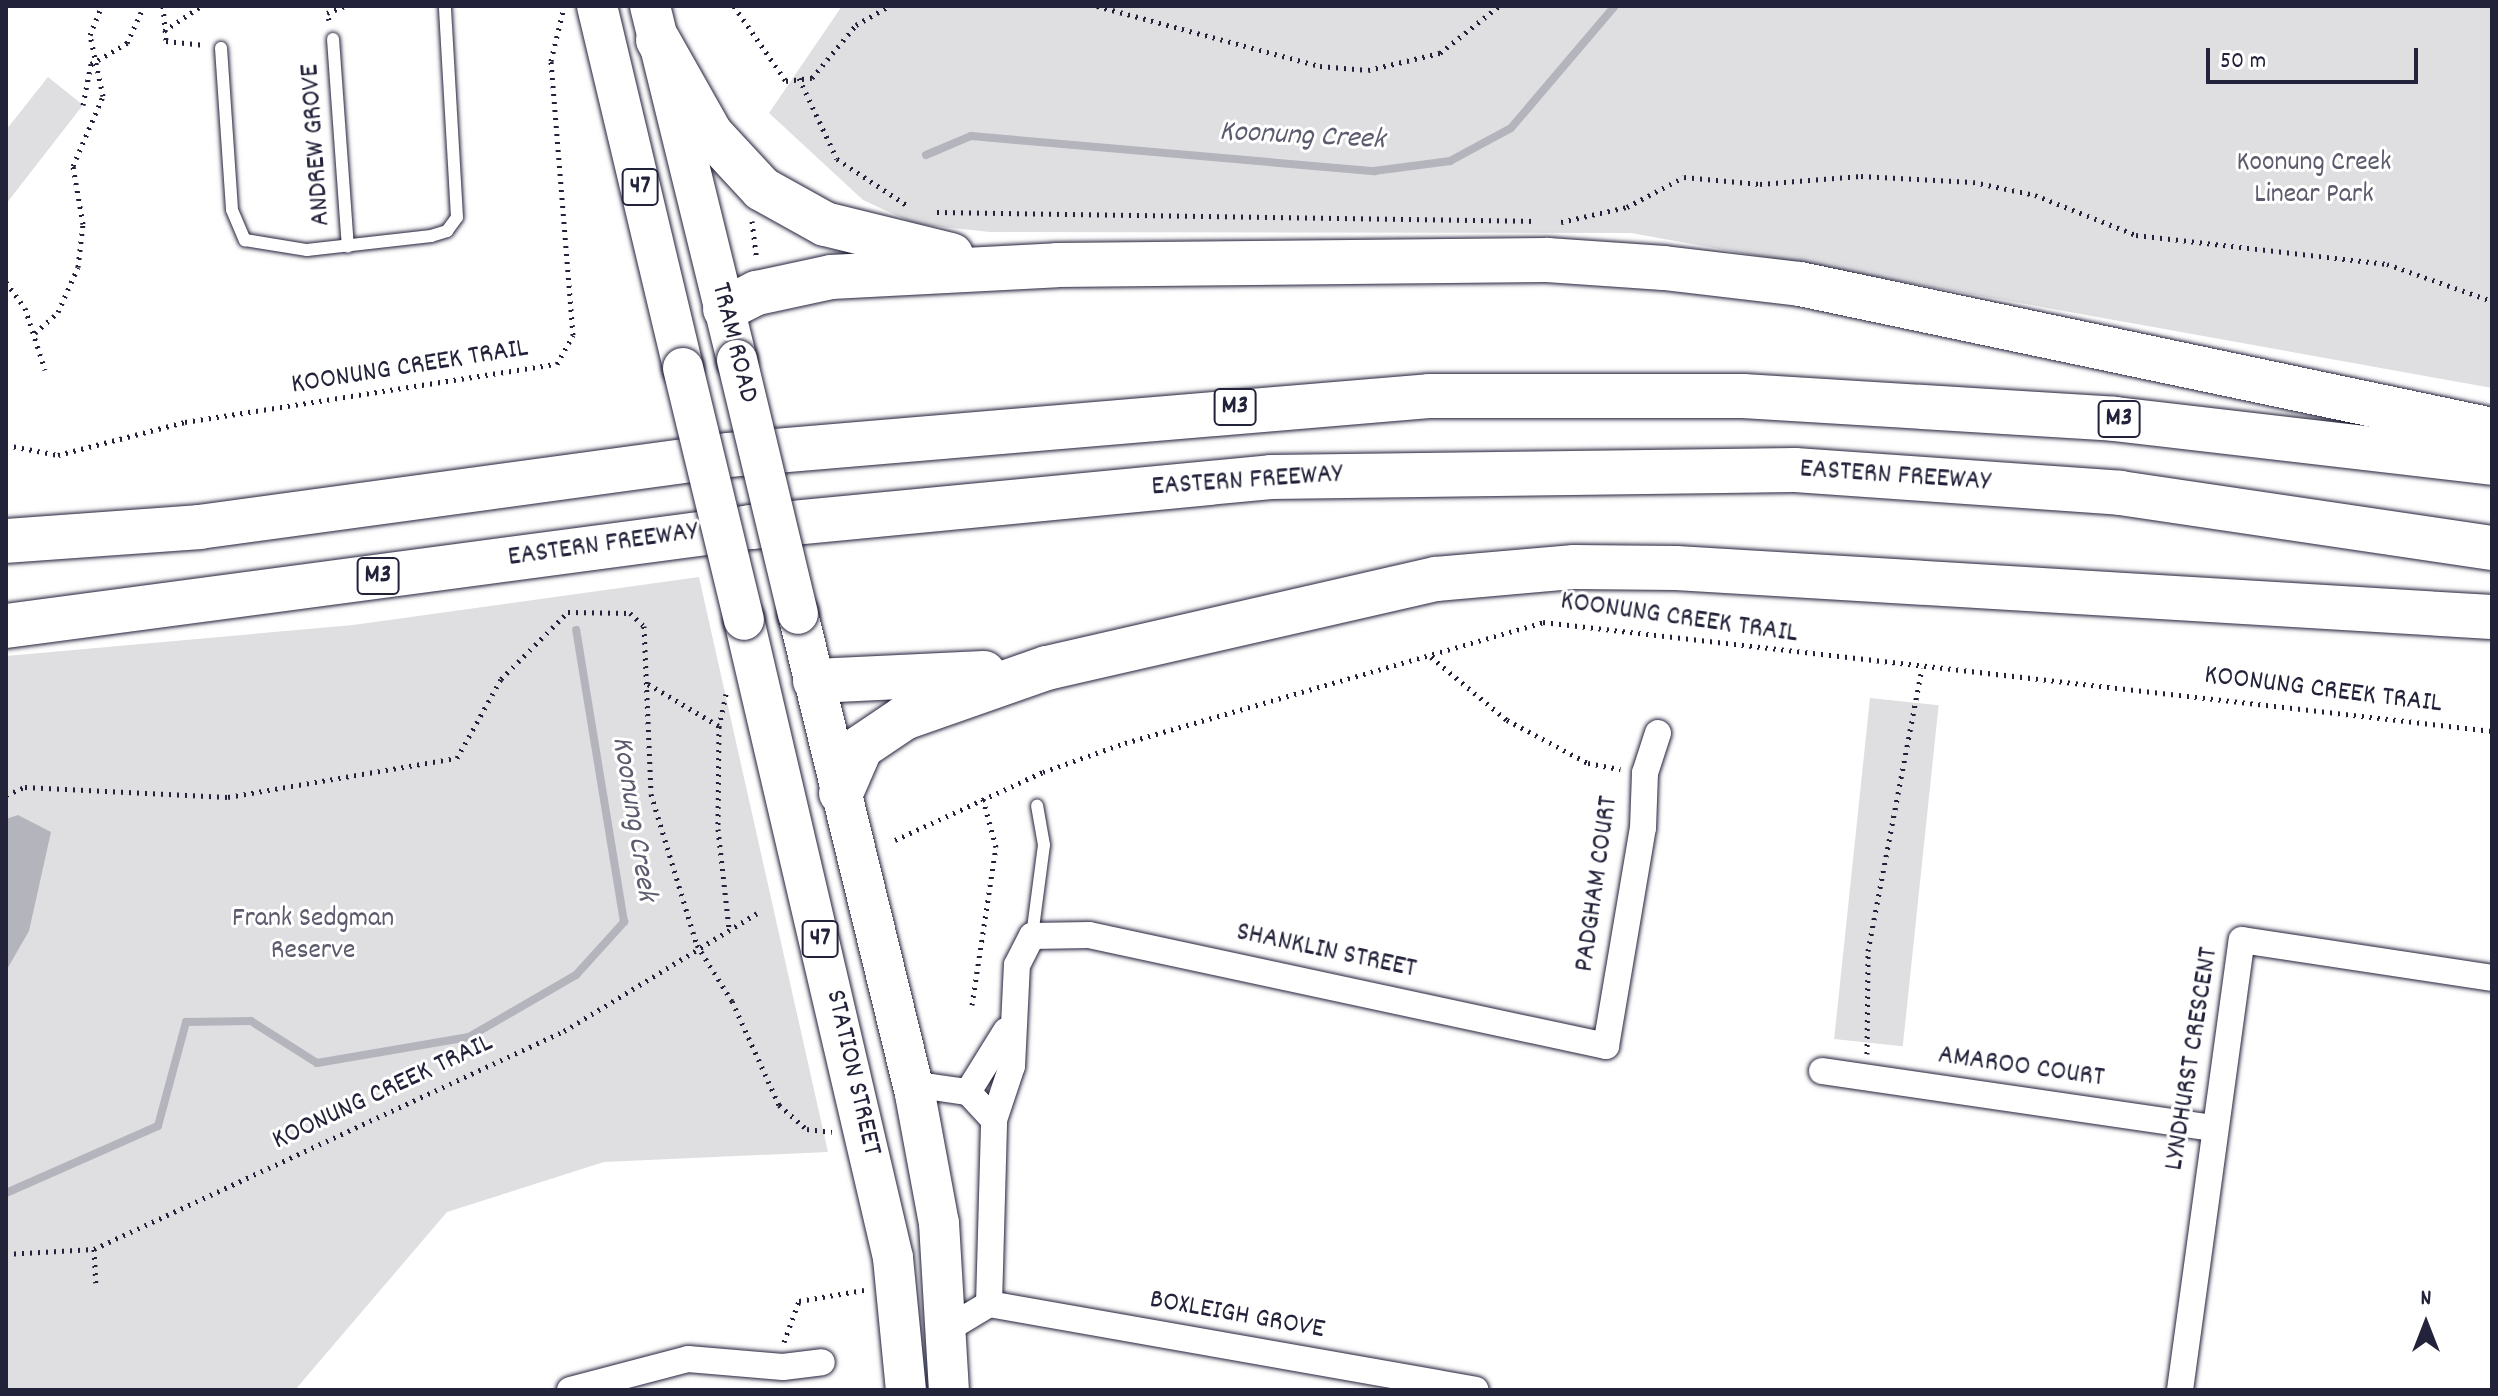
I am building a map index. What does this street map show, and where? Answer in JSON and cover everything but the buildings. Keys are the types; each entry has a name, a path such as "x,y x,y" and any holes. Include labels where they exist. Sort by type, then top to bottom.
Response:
{"highway":[{"path":"654,23 690,104 727,155 795,211 894,244 1057,265"},
{"path":"725,309 757,293 831,277 1057,265 1547,260 1679,270 1800,284 2492,430"},
{"name":"M3","path":"6,541 199,527 744,453 1429,396 1743,396 2114,419 2492,463"},
{"name":"EASTERN FREEWAY","path":"6,626 751,527 1302,476 1795,470 2120,493 2492,548"},
{"path":"841,793 861,747 884,728 1047,668 1436,579 1574,567 2492,617"},
{"path":"815,681 1047,668"}],"main road":[{"name":"TRAM ROAD","path":"597,6 744,620"},
{"name":"TRAM ROAD","path":"654,23 815,681"},
{"path":"683,368 725,309"},
{"path":"744,620 772,660 815,681"},
{"name":"STATION STREET","path":"744,620 893,1258 883,1294 906,1390"},
{"name":"STATION STREET","path":"815,681 915,1094 949,1328 949,1390"},
{"path":"893,1258 895,1138 915,1094"},
{"path":"883,1294 931,1325 949,1328"}],"street":[{"name":"PADGHAM COURT","path":"1606,1046 1643,828 1645,773 1658,733"},
{"name":"SHANKLIN STREET","path":"1032,936 1089,935 1606,1046"},
{"path":"949,1328 989,1304 994,1120 1012,1066 1010,1020 1017,965 1032,936"},
{"name":"LYNDHURST CRESCENT","path":"2180,1390 2211,1128 2242,940 2492,978"},
{"path":"968,1092 994,1061 1010,1020"},
{"name":"AMAROO COURT","path":"1822,1071 2211,1128"},
{"path":"915,1094 932,1087 968,1092 994,1120"},
{"name":"BOXLEIGH GROVE","path":"989,1304 1475,1390"},
{"path":"570,1390 688,1359 774,1366 822,1362"}],"lane":[{"path":"221,48 236,227 245,240 277,248 348,246 431,236 447,231 457,217 445,6"},
{"name":"ANDREW GROVE","path":"333,39 348,246"},
{"path":"1032,936 1044,845 1037,806"}],"path":[{"path":"35,333 58,312 78,267 83,224 73,166 100,111 96,59 90,35 102,6"},
{"path":"96,59 122,47 144,6"},
{"path":"163,6 164,31 171,45 221,48"},
{"path":"164,31 201,6"},
{"name":"KOONUNG CREEK TRAIL","path":"6,445 58,455 185,422 557,364 573,335 551,61 565,6"},
{"path":"734,6 771,67 786,81 812,78 856,25 889,6"},
{"path":"1097,6 1320,66 1368,70 1440,53 1499,6"},
{"path":"83,105 96,59"},
{"path":"799,78 837,159 910,207 969,217 1289,213 1565,222 1627,207 1684,177 1760,184 1861,176 1973,182 2035,195 2136,235 2387,264 2492,301"},
{"path":"752,215 760,273"},
{"path":"6,282 35,333 45,370"},
{"path":"6,795 25,787 228,797 457,758 501,679 568,612 640,619 648,683 651,794 697,945 732,1001 779,1105 807,1129 837,1133"},
{"name":"KOONUNG CREEK TRAIL","path":"895,840 983,799 1125,743 1431,657 1543,622 1922,668 2492,731"},
{"path":"1431,657 1507,720 1588,763 1645,773"},
{"path":"1867,1078 1868,951 1922,668"},
{"path":"648,683 719,726"},
{"path":"729,686 719,726 718,829 729,928"},
{"path":"972,1005 996,847 983,799"},
{"name":"KOONUNG CREEK TRAIL","path":"6,1254 94,1249 564,1031 697,945 757,913"},
{"path":"94,1249 96,1283"},
{"path":"774,1366 799,1301 883,1294"}],"green space":[{"name":"Koonung Creek Linear Park","path":"842,6 2492,6 2492,388 1631,233 990,232 915,224 863,200 769,113"},
{"path":"48,77 83,105 6,204 6,130"},
{"name":"Frank Sedgman Reserve","path":"699,577 828,1152 604,1162 447,1212 295,1390 6,1390 6,656 353,625"},
{"path":"1870,698 1939,705 1903,1046 1834,1039"}],"shaded area":[{"path":"18,815 51,832 29,931 6,971 6,819"}],"waterway":[{"name":"Koonung Creek","path":"926,155 971,136 1374,171 1450,161 1511,128 1615,6"},
{"name":"Koonung Creek","path":"6,1193 158,1126 186,1022 251,1021 317,1063 469,1037 576,975 624,922 576,630"}]}
